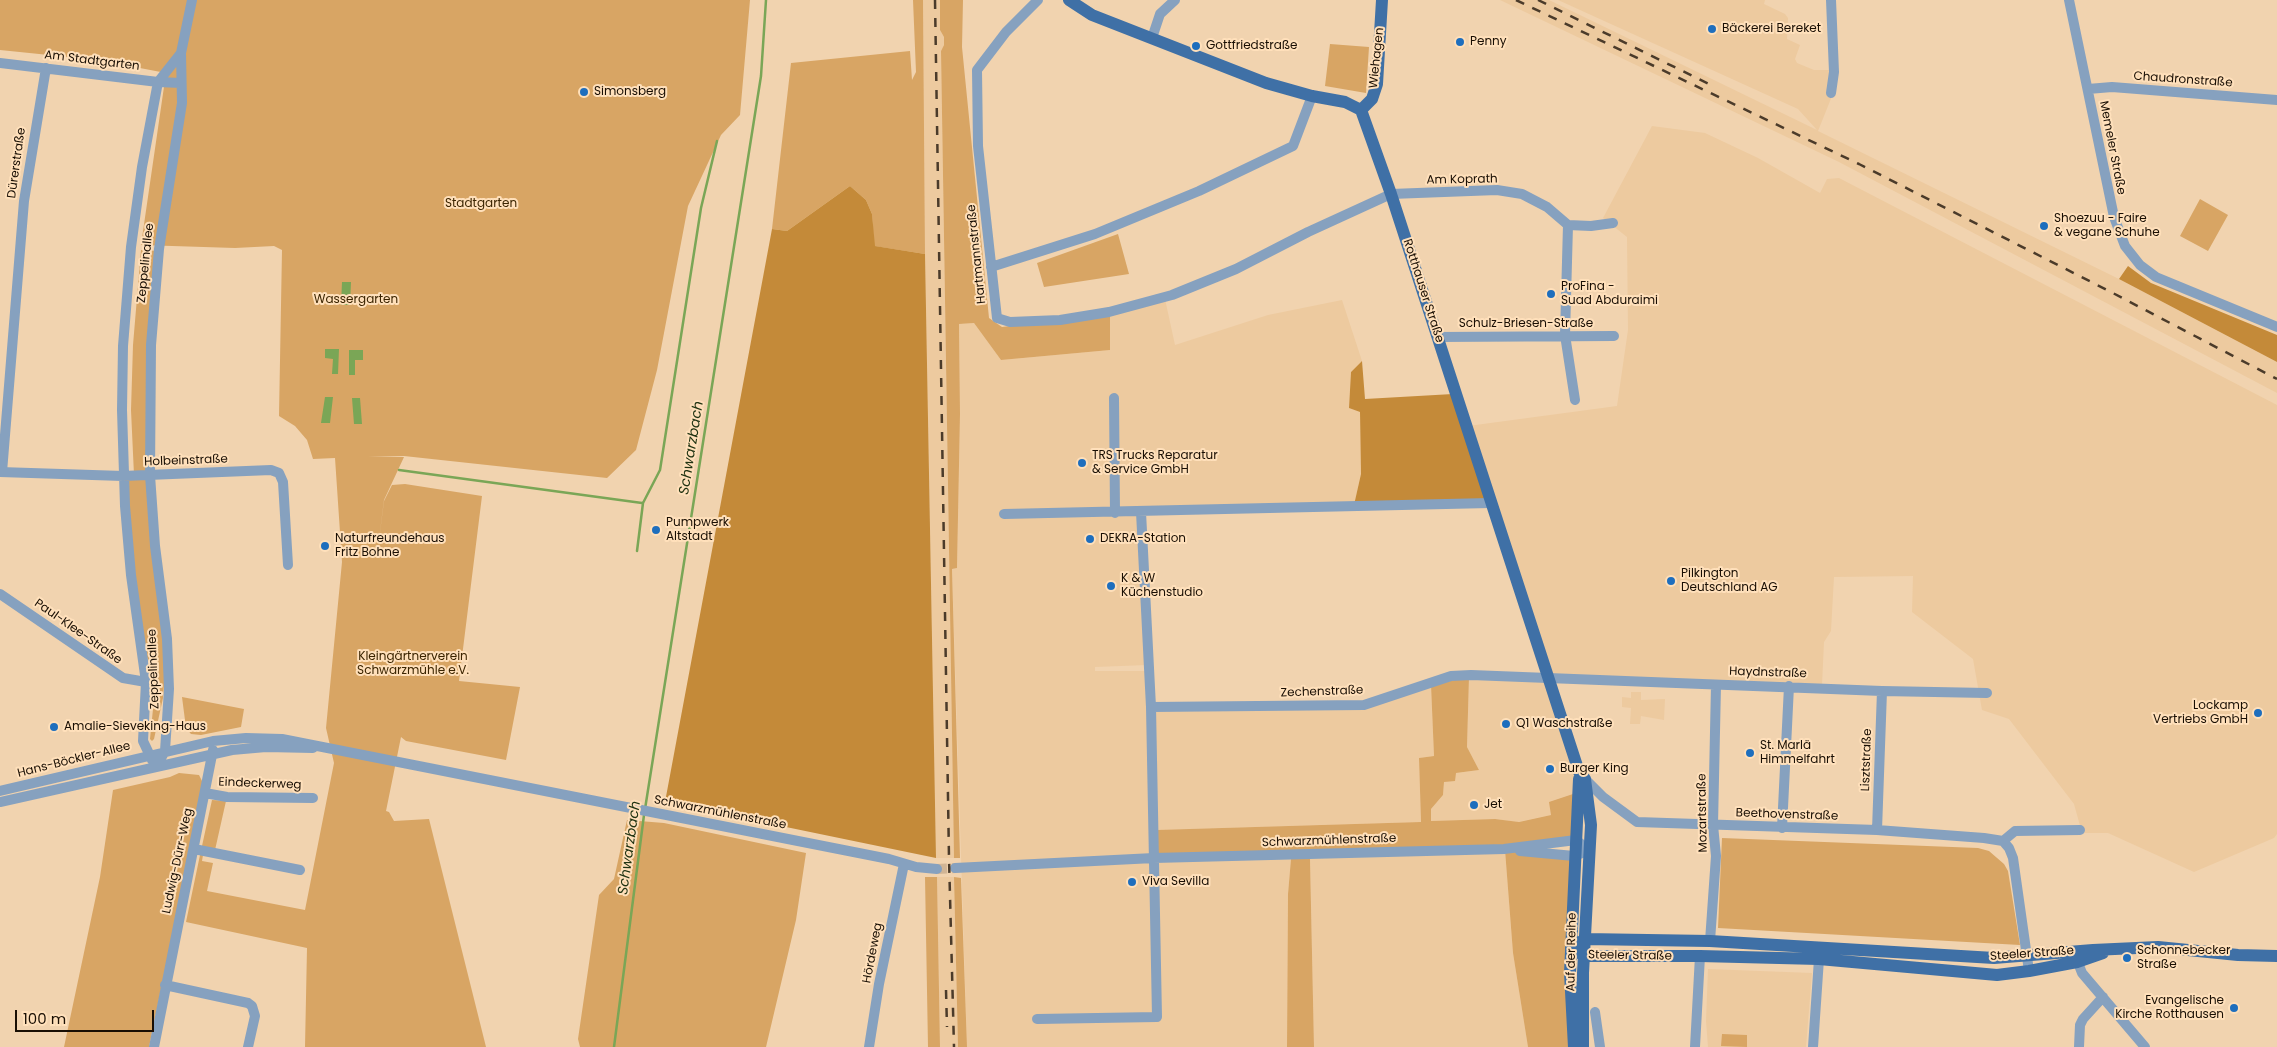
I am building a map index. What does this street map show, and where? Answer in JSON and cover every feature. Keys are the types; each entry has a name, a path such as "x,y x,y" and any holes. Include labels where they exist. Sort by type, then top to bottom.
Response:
{"main road":[{"path":"1069,0 1092,15 1266,83 1312,96 1345,102 1361,110"},
{"name":"Wiehagen","path":"1361,110 1372,99 1377,84 1382,0"},
{"name":"Rotthauser Straße","path":"1361,110 1391,194 1490,503 1582,775 1591,825 1590,850"},
{"name":"Rotthauser Straße","path":"1574,856 1582,775"},
{"name":"Auf der Reihe","path":"1583,1047 1584,956 1590,850"},
{"name":"Auf der Reihe","path":"1574,856 1570,973 1574,1047"},
{"name":"Steeler Straße","path":"2075,957 2028,956 1994,958 1710,941 1585,939 1571,948 1584,956 1819,959 1997,975 2029,972 2075,957 2113,950 2158,947 2238,955 2277,956"},
{"name":"Steeler Straße","path":"2238,955 2277,964"}],"street":[{"name":"Zeppelinallee","path":"182,53 158,82 142,168 126,297 122,378 123,476 131,575 146,682 143,740 156,766 165,751 169,689 167,639 155,546 150,475 150,345 169,176 182,103 182,53 192,0"},
{"name":"Hartmannstraße","path":"1038,0 1006,32 977,70 978,146 997,318 1010,322 1060,320 1109,312 1172,295 1236,269 1308,232 1391,194"},
{"path":"1152,38 1160,14 1175,0"},
{"path":"1831,0 1834,72 1832,93"},
{"name":"Memeler Straße","path":"2069,0 2114,217 2125,246 2140,265 2156,277 2277,327"},
{"name":"Am Stadtgarten","path":"0,63 158,82 181,83"},
{"name":"Dürerstraße","path":"1,472 24,201 46,68"},
{"name":"Chaudronstraße","path":"2088,89 2112,88 2277,100"},
{"path":"991,267 1095,234 1199,191 1293,146 1312,96"},
{"name":"Am Koprath","path":"1391,194 1505,191 1522,194 1542,204 1568,225"},
{"path":"1574,400 1565,336 1568,225 1591,226 1612,223"},
{"name":"Schulz-Briesen-Straße","path":"1438,337 1614,336"},
{"path":"1114,398 1115,513"},
{"name":"Holbeinstraße","path":"1,472 123,476 271,470 279,473 283,482 288,565"},
{"path":"1004,514 1115,513 1490,503"},
{"path":"1037,1019 1157,1017 1151,707 1141,512"},
{"name":"Paul-Klee-Straße","path":"0,594 123,678 146,682"},
{"name":"Zechenstraße","path":"1151,707 1364,705 1451,676 1528,676 1549,679"},
{"name":"Haydnstraße","path":"1549,679 1987,693"},
{"name":"Mozartstraße","path":"1710,941 1716,856 1713,825 1716,685"},
{"path":"1782,828 1789,686"},
{"name":"Lisztstraße","path":"1877,830 1882,691"},
{"name":"Schwarzmühlenstraße","path":"213,741 246,738 282,739 890,859 904,864 937,869"},
{"name":"Hans-Böckler-Allee","path":"0,791 213,741"},
{"name":"Ludwig-Dürr-Weg","path":"154,1047 165,985 206,793 213,754 213,741"},
{"name":"Schwarzmühlenstraße","path":"213,754 249,748 322,747"},
{"name":"Hans-Böckler-Allee","path":"0,802 213,754"},
{"name":"Beethovenstraße","path":"1582,775 1603,797 1637,822 1877,830 2003,841"},
{"name":"Eindeckerweg","path":"206,793 227,797 314,798"},
{"path":"2029,972 2013,858 2009,848 2003,841 2015,831 2080,830"},
{"path":"1576,840 1590,850"},
{"name":"Schwarzmühlenstraße","path":"955,868 1154,858 1504,849 1576,840"},
{"path":"194,849 300,870"},
{"name":"Schwarzmühlenstraße","path":"1504,849 1574,856 1590,850"},
{"name":"Hördeweg","path":"869,1047 873,1017 904,864"},
{"path":"1695,1047 1700,956"},
{"path":"2075,957 2082,974 2145,1047"},
{"path":"1813,1047 1819,959"},
{"path":"165,985 248,1003 254,1009 255,1016 248,1047"},
{"path":"2079,1047 2080,1025 2083,1018 2103,997"},
{"path":"1595,1012 1600,1047"}],"shaded area":[{"path":"923,0 940,0 940,30 944,37 944,45 941,51 954,858 936,858 925,254"},
{"path":"1500,0 1549,0 1817,130 1798,109 1558,0 1765,0 1764,4 1785,14 1788,18 1787,39 1800,45 1795,59 1797,63 1814,70 1833,70 1832,96 1818,131 2119,279 2277,362 2277,393 1839,162"},
{"path":"1652,126 1705,133 1758,158 1820,193 1827,179 1839,178 2277,405 2277,834 2274,838 2194,872 2108,833 2082,833 2074,804 2009,719 1982,710 1973,659 1912,612 1913,576 1834,577 1831,631 1824,642 1822,685 1551,677 1468,426 1617,406 1628,330 1627,237 1603,218"},
{"path":"850,186 866,200 872,214 875,246 925,254 936,858 665,802 772,229 787,231"},
{"path":"2128,266 2151,283 2277,335 2277,362 2119,279"},
{"path":"342,282 351,282 350,305 341,305"},
{"path":"1165,299 1175,345 1268,315 1342,300 1362,361 1351,372 1349,408 1360,412 1361,474 1354,505 1118,510 1116,400 1110,393 1113,510 1140,515 1147,665 1095,667 1095,671 1148,671 1152,853 1291,859 1288,894 1287,1047 967,1047 952,569 957,568 960,414 959,324 974,323 1001,360 1110,350 1110,314"},
{"path":"325,349 339,349 338,374 332,374 333,359 325,358"},
{"path":"349,350 363,350 363,360 355,360 355,375 349,375"},
{"path":"1362,361 1365,399 1453,394 1487,501 1354,505 1361,474 1360,412 1349,408 1351,372"},
{"path":"325,397 333,397 330,423 321,423"},
{"path":"352,398 360,398 362,424 354,424"},
{"path":"1469,677 1548,680 1577,772 1576,793 1551,815 1518,822 1495,819 1431,821 1431,809 1443,795 1444,782 1456,773 1479,770 1467,747"},
{"path":"1431,685 1434,756 1419,758 1421,822 1156,830 1152,709 1364,706"},
{"path":"1631,692 1641,692 1641,700 1665,699 1664,720 1641,716 1640,724 1630,724 1631,708 1622,707 1622,697 1631,698"},
{"path":"1505,850 1513,953 1528,1047 1314,1047 1310,859"},
{"path":"937,877 954,877 958,1047 940,1047"},
{"path":"1708,969 1812,973 1806,1047 1708,1047 1706,1021"}],"green space":[{"name":"Stadtgarten","path":"0,0 750,0 740,115 721,135 688,206 657,370 636,450 607,478 404,456 368,457 404,457 384,500 377,556 384,501 392,485 405,484 482,496 459,681 520,687 506,760 406,741 401,737 386,811 389,812 394,821 429,819 486,1047 305,1047 307,948 186,922 200,855 203,855 202,861 213,863 207,891 305,910 334,763 326,728 342,562 335,458 313,459 307,440 295,426 279,416 282,250 274,246 235,248 141,245 166,73 98,60 0,50"},
{"path":"913,0 923,0 925,254 874,246 872,214 866,200 850,186 787,231 772,229 791,63 910,51 912,80 916,72"},
{"path":"940,0 963,0 962,47 989,318 1002,327 1110,314 1110,350 1001,360 974,323 959,324 960,414 957,568 952,569 960,858 954,858 941,51 944,45 944,37 940,30"},
{"path":"1330,44 1369,47 1366,93 1325,86"},
{"path":"2200,199 2228,215 2208,251 2180,236"},
{"path":"1118,234 1129,274 1044,287 1037,263"},
{"path":"141,250 159,251 149,411 165,670 163,698 152,741 150,739 153,709 151,666 141,644 124,475 134,475 131,410 133,345"},
{"path":"1469,677 1467,747 1479,770 1456,773 1455,781 1444,782 1443,795 1431,809 1431,821 1495,819 1519,822 1551,815 1549,802 1576,793 1574,839 1515,845 1156,856 1156,830 1421,822 1419,758 1434,756 1431,685"},
{"path":"182,697 244,709 241,727 201,735 191,734 186,728"},
{"path":"179,773 199,775 203,783 149,1047 64,1047 100,877 113,790 170,777"},
{"path":"212,800 226,801 215,850 202,846"},
{"path":"627,820 664,823 806,853 796,920 766,1047 580,1047 578,1039 599,895 614,879"},
{"path":"1722,838 1978,848 1989,851 2004,864 2008,871 2020,945 1718,928"},
{"path":"1505,850 1573,857 1573,1047 1528,1047 1513,953"},
{"path":"1291,859 1310,859 1314,1047 1287,1047 1288,894"},
{"path":"925,877 937,877 940,1047 928,1047"},
{"path":"954,877 961,878 967,1047 958,1047"},
{"path":"1722,1034 1747,1035 1747,1047 1721,1046"}],"waterway":[{"name":"Schwarzbach","path":"645,809 761,76 766,0"},
{"path":"637,551 643,503 660,470 701,208 717,141"},
{"path":"399,470 642,503"},
{"name":"Schwarzbach","path":"614,1047 644,815"}],"tunnel":[{"path":"937,869 955,868"}],"railway":[{"path":"935,0 949,858 954,1047"},
{"path":"1516,0 1859,164 2277,379"},
{"path":"1538,0 1713,86"},
{"path":"946,990 947,1027"}],"place":[{"name":"Bäckerei Bereket","path":"1712,29"},
{"name":"Penny","path":"1460,42"},
{"name":"Gottfriedstraße","path":"1196,46"},
{"name":"Simonsberg","path":"584,92"},
{"name":"Shoezuu - Faire & vegane Schuhe","path":"2044,226"},
{"name":"ProFina - Suad Abduraimi","path":"1551,294"},
{"name":"TRS Trucks Reparatur & Service GmbH","path":"1082,463"},
{"name":"Pumpwerk Altstadt","path":"656,530"},
{"name":"DEKRA-Station","path":"1090,539"},
{"name":"Naturfreundehaus Fritz Bohne","path":"325,546"},
{"name":"Pilkington Deutschland AG","path":"1671,581"},
{"name":"K & W Küchenstudio","path":"1111,586"},
{"name":"Lockamp Vertriebs GmbH","path":"2258,713"},
{"name":"Q1 Waschstraße","path":"1506,724"},
{"name":"Amalie-Sieveking-Haus","path":"54,727"},
{"name":"St. Marlä Himmelfahrt","path":"1750,753"},
{"name":"Burger King","path":"1550,769"},
{"name":"Jet","path":"1474,805"},
{"name":"Viva Sevilla","path":"1132,882"},
{"name":"Schonnebecker Straße","path":"2127,958"},
{"name":"Evangelische Kirche Rotthausen","path":"2234,1008"}],"park label":[{"name":"Wassergarten","path":"356,300"},
{"name":"Kleingärtnerverein Schwarzmühle e.V.","path":"413,664"}]}
